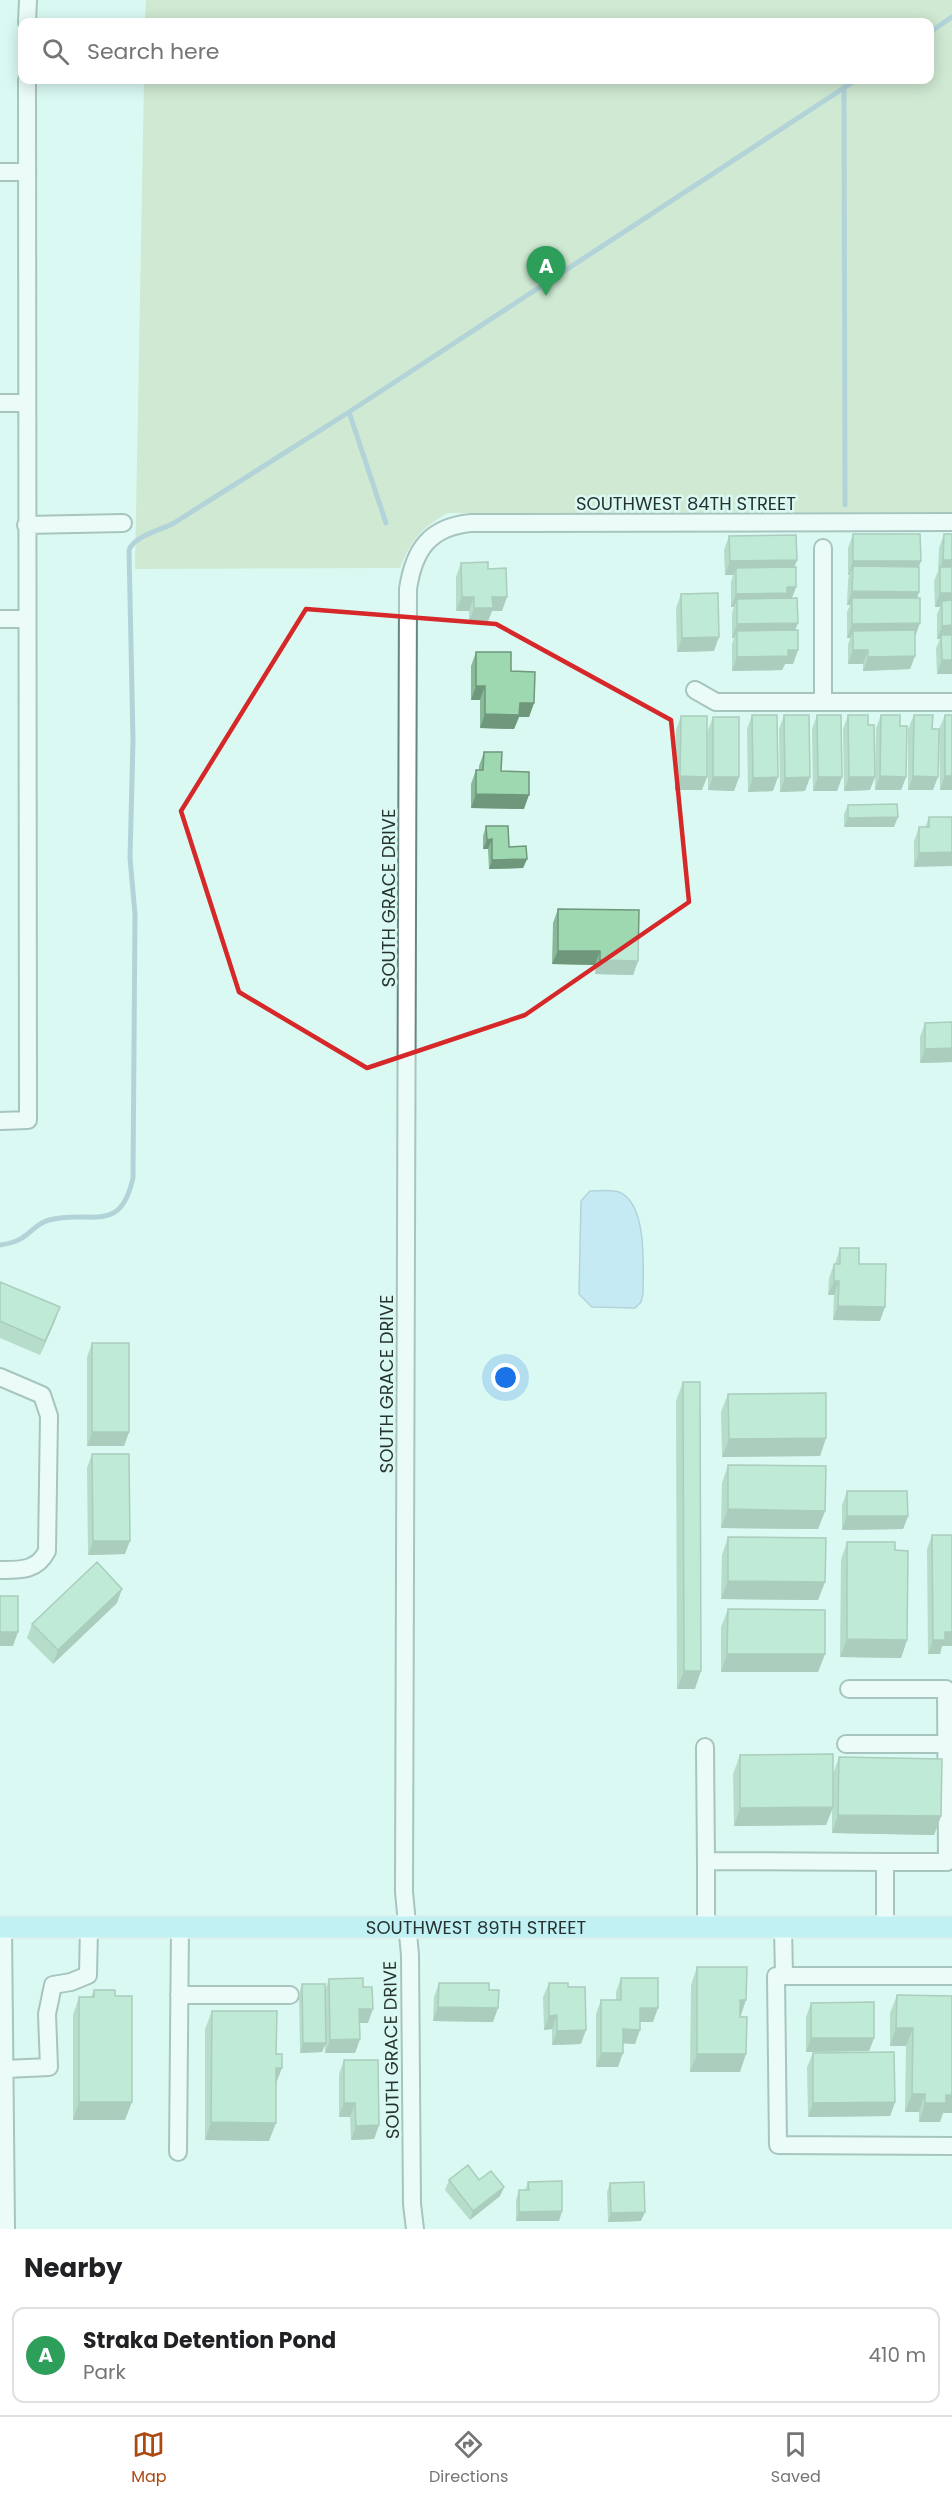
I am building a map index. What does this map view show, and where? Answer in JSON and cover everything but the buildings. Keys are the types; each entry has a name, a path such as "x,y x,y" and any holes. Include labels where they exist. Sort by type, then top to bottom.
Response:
{"main road":[{"name":"SOUTHWEST 89TH STREET","path":"1,1928 952,1927"}],"street":[{"path":"27,18 28,0"},
{"path":"0,1121 28,1120 27,84"},
{"path":"0,171 27,172"},
{"path":"0,404 26,404"},
{"name":"SOUTHWEST 84TH STREET","path":"426,543 445,528 471,523 952,522"},
{"path":"26,525 123,523"},
{"name":"SOUTH GRACE DRIVE","path":"415,2229 412,2204 410,1955 404,1856 408,589 412,566 426,543"},
{"path":"823,702 824,548"},
{"path":"0,619 26,619"},
{"path":"696,690 716,702 952,702"},
{"path":"0,1377 42,1395 49,1416 47,1551 43,1559 32,1568 0,1570"},
{"path":"706,1862 947,1862 946,1689 849,1689"},
{"path":"846,1744 946,1744"},
{"path":"705,1746 706,1927"},
{"path":"885,1862 885,1927"},
{"path":"783,1927 784,1976"},
{"path":"1,1928 2,2034 5,2069 3,2166 6,2229"},
{"path":"5,2069 49,2067 47,2014 53,1985 88,1976 89,1928"},
{"path":"178,2152 180,1928"},
{"path":"952,1976 777,1976 778,2145 952,2146"},
{"path":"179,1995 290,1995"}],"highlighted area":[{"path":"306,609 496,624 671,720 689,902 525,1015 367,1068 239,992 181,811"}],"green space":[{"path":"146,0 952,0 952,512 448,513 418,535 400,568 135,569 144,84 934,84 934,18 145,18"}],"water":[{"path":"590,1191 619,1192 635,1209 642,1238 643,1294 641,1302 635,1308 592,1307 579,1294 581,1201"}],"waterway":[{"path":"934,29 952,17"},
{"path":"0,1245 26,1236 41,1223 49,1220 64,1217 102,1217 112,1214 127,1196 133,1178 135,914 130,858 133,740 129,550 132,545 142,537 174,523 349,412 850,84"},
{"path":"844,87 845,505"},
{"path":"349,412 386,523"}],"place":[{"name":"Straka Detention Pond","path":"546,296"}]}
